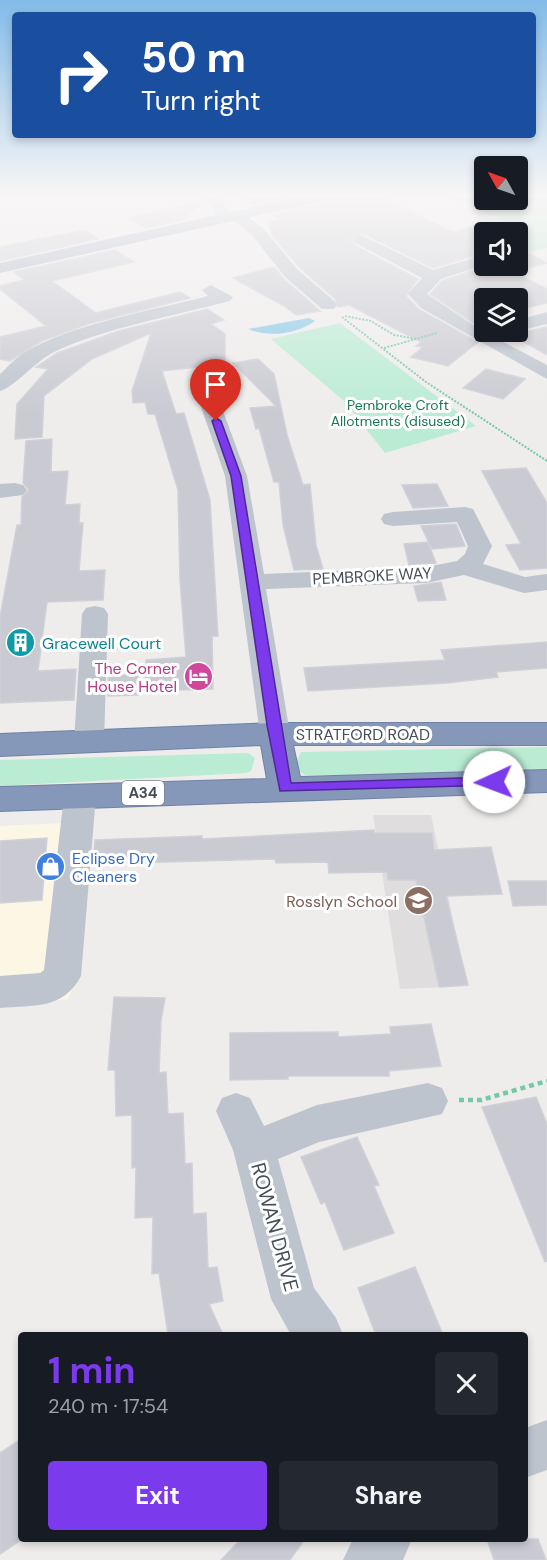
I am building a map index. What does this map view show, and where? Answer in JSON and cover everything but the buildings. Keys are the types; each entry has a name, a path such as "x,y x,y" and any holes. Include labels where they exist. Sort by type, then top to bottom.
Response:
{"highway":[{"name":"STRATFORD ROAD","path":"0,745 275,734 547,734"},
{"path":"275,734 285,788"},
{"name":"A34","path":"0,799 285,788 547,782"}],"street":[{"path":"288,270 328,305"},
{"path":"421,270 433,276"},
{"path":"453,270 433,276 417,294 427,304 474,328"},
{"path":"0,385 29,358 49,347 78,336 224,297 211,290"},
{"path":"528,324 543,322"},
{"path":"501,342 547,373"},
{"path":"203,384 236,476 275,734"},
{"path":"393,519 465,514 480,546 476,557 465,567"},
{"path":"465,567 524,585 547,582"},
{"name":"PEMBROKE WAY","path":"253,582 426,575 465,567"},
{"path":"89,742 95,614"},
{"path":"0,992 50,988 62,976 80,796"},
{"name":"ROWAN DRIVE","path":"254,1149 317,1124 428,1101"},
{"name":"ROWAN DRIVE","path":"236,1111 254,1149 294,1299 317,1332"},
{"path":"528,1452 547,1445"},
{"path":"370,1560 384,1542"}],"path":[{"path":"417,340 394,335 371,321 351,315 341,316 426,382 547,462"},
{"path":"383,348 417,340 463,324"},
{"path":"428,1101 481,1100 547,1081"}],"shaded area":[{"name":"Rosslyn School","path":"373,815 431,815 467,986 400,989"},
{"path":"85,822 72,989 68,999 0,1004 0,826"}],"green space":[{"name":"Pembroke Croft Allotments (disused)","path":"340,323 476,426 385,453 344,401 271,339"},
{"path":"547,747 547,775 305,775 297,770 295,764 301,752"},
{"path":"248,753 255,758 251,771 246,773 0,786 0,760"}],"water":[{"path":"309,318 315,321 291,332 274,334 248,329"}],"place":[{"name":"Gracewell Court","path":"21,643"},
{"name":"The Corner House Hotel","path":"198,677"},
{"name":"Eclipse Dry Cleaners","path":"51,867"},
{"name":"Rosslyn School","path":"418,901"}],"route":[{"path":"216,421 236,476 273,725 285,788 494,782"}]}
